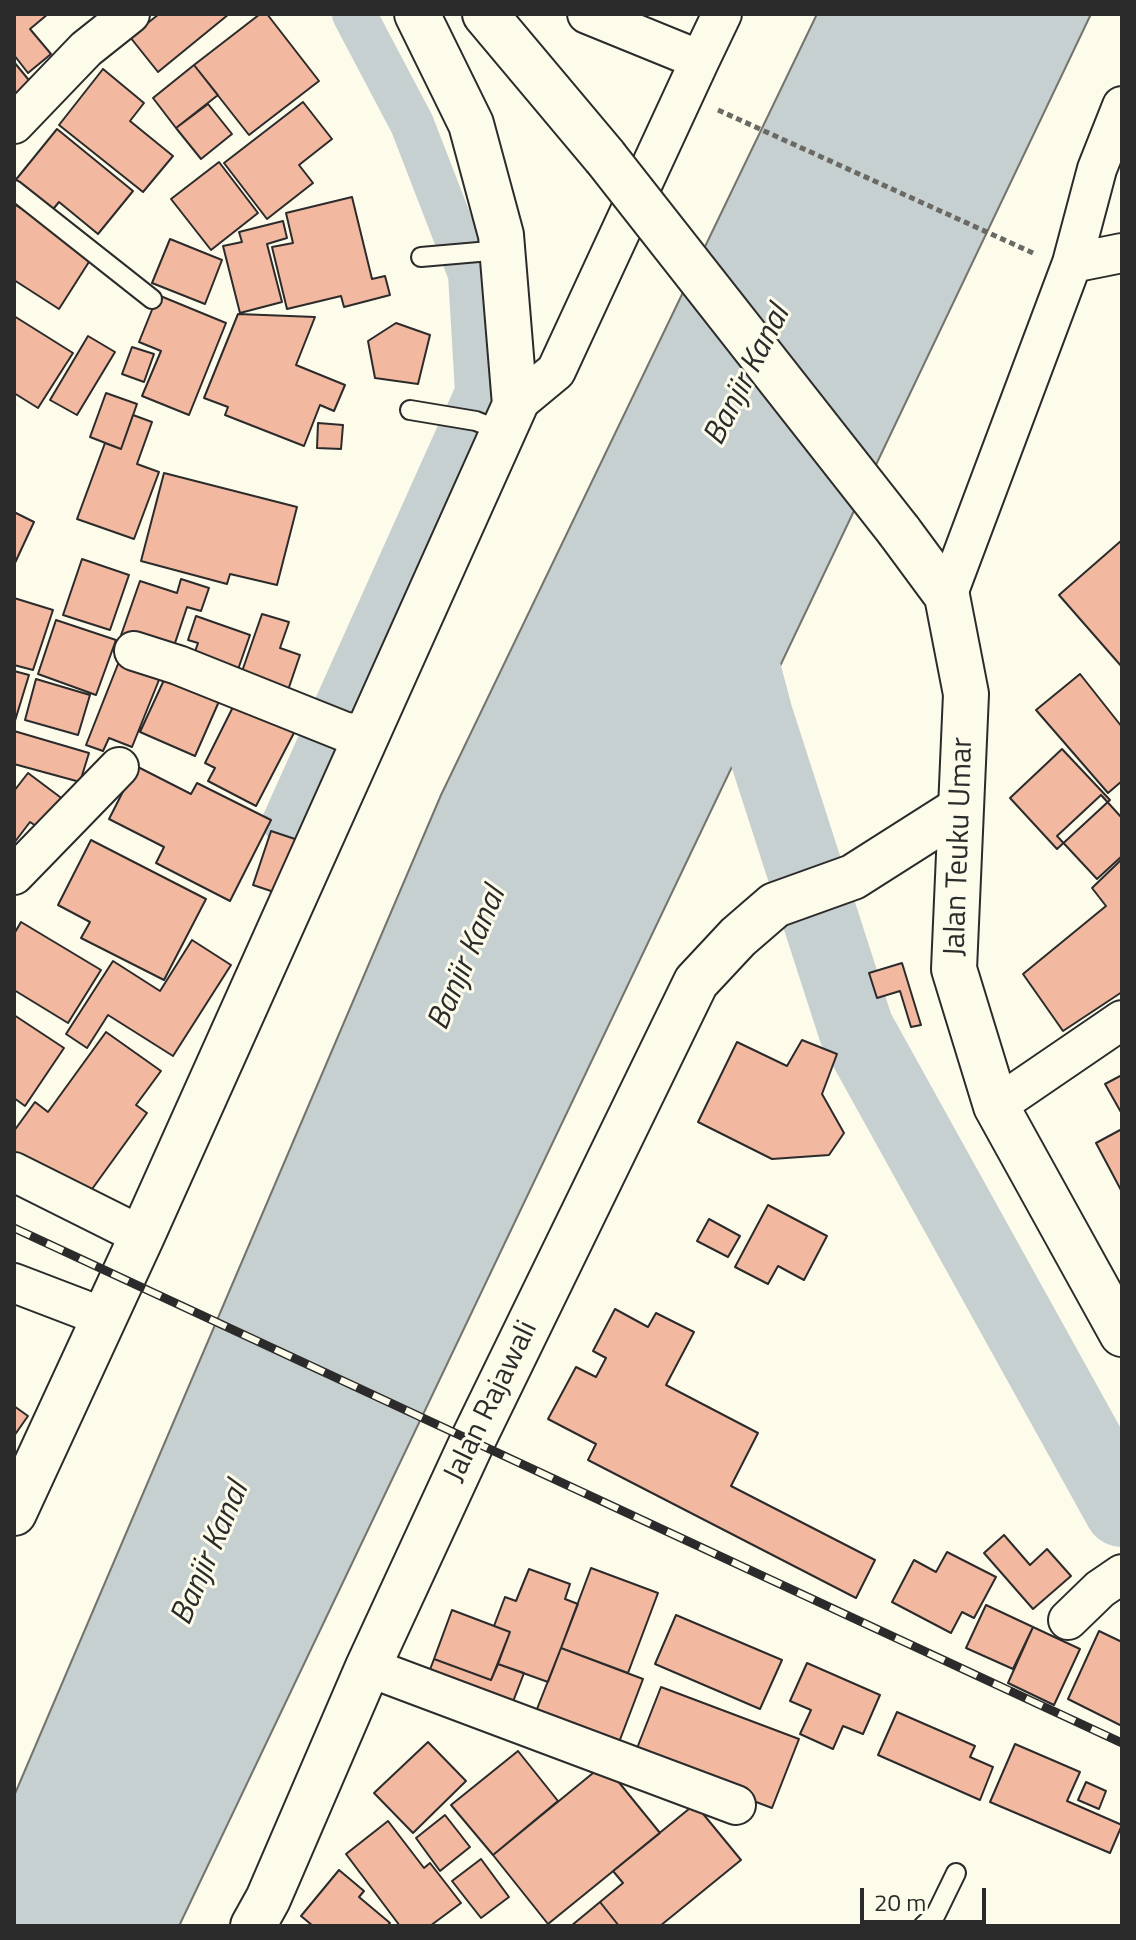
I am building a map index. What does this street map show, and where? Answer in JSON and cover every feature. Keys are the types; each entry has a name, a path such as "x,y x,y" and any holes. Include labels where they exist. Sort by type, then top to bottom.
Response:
{"street":[{"path":"14,124 86,49 130,14"},
{"path":"14,1513 142,1236 357,732 498,419 495,243 471,124 417,14"},
{"name":"Jalan Teuku Umar","path":"485,14 605,157 947,596 966,694 954,969 996,1106 1122,1334"},
{"path":"587,14 700,60"},
{"path":"498,419 556,371 722,14"},
{"path":"947,596 1057,260 1122,106"},
{"path":"1057,260 1122,253"},
{"path":"134,651 178,665 293,713 357,732"},
{"path":"14,875 119,767"},
{"name":"Jalan Rajawali","path":"253,1926 268,1899 368,1667 472,1442 696,982 738,937 775,905 853,877 960,809"},
{"path":"996,1106 1122,1020"},
{"path":"14,1172 142,1236"},
{"path":"14,1283 103,1317"},
{"path":"1068,1620 1111,1582"},
{"path":"368,1667 736,1805"}],"lane":[{"path":"14,190 152,299"},
{"path":"421,257 495,243"},
{"path":"417,411 498,419"},
{"path":"923,1926 936,1914 956,1873"}],"path":[{"path":"718,110 1057,260"}],"water":[{"name":"Banjir Kanal","path":"817,14 1091,14 179,1926 14,1926 14,1796 441,795"}],"building":[{"path":"14,14 48,14 30,29 51,54 28,73 14,55"},
{"path":"159,14 229,14 158,72 130,37"},
{"path":"260,14 267,14 319,81 249,135 194,65"},
{"path":"14,62 37,90 14,109"},
{"path":"194,65 218,95 176,128 153,98"},
{"path":"103,69 144,103 130,121 173,156 143,192 59,125"},
{"path":"303,102 332,139 299,165 313,183 267,219 224,163"},
{"path":"208,104 232,134 201,159 176,128"},
{"path":"57,129 133,191 98,234 59,202 50,213 14,182"},
{"path":"219,162 258,213 211,250 171,199"},
{"path":"352,197 372,279 385,276 390,295 344,307 341,296 287,309 272,247 293,243 286,213"},
{"path":"14,204 94,254 59,309 14,280"},
{"path":"283,221 287,238 267,244 282,302 240,313 223,246 242,242 239,232"},
{"path":"170,239 222,260 205,304 152,283"},
{"path":"158,295 226,323 189,415 142,396 161,351 139,342"},
{"path":"238,314 315,317 296,365 345,385 334,411 320,405 304,446 225,415 228,407 204,398"},
{"path":"14,316 73,353 38,408 14,393"},
{"path":"396,323 430,335 418,384 375,378 368,341"},
{"path":"88,336 115,352 77,415 50,400"},
{"path":"132,347 154,354 144,382 122,374"},
{"path":"106,393 137,404 121,449 90,437"},
{"path":"133,415 152,422 137,464 159,472 134,539 77,519 105,443 121,449"},
{"path":"318,423 343,425 341,449 317,448"},
{"path":"164,473 297,507 277,585 230,574 227,584 141,561"},
{"path":"14,512 34,522 14,565"},
{"path":"1122,540 1122,667 1059,595"},
{"path":"82,559 129,575 110,630 63,615"},
{"path":"181,579 209,588 201,611 187,607 170,658 119,641 140,581 177,593"},
{"path":"14,598 53,610 33,670 14,665"},
{"path":"262,614 289,622 280,648 300,655 286,696 239,680"},
{"path":"196,616 250,635 234,681 190,666 198,643 188,640"},
{"path":"56,620 116,640 96,695 38,674"},
{"path":"120,659 161,675 132,747 109,738 103,751 86,745"},
{"path":"170,667 224,690 195,756 140,732"},
{"path":"14,671 29,675 14,724"},
{"path":"1080,674 1122,727 1122,781 1108,793 1036,710"},
{"path":"36,679 90,695 78,735 25,720"},
{"path":"237,699 296,729 256,806 208,781 215,768 205,763"},
{"path":"14,731 89,753 80,782 14,764"},
{"path":"1062,749 1110,800 1057,849 1010,798"},
{"path":"136,766 191,794 197,783 271,820 230,901 156,863 164,847 109,819"},
{"path":"28,773 64,800 42,830 30,822 14,843 14,791"},
{"path":"1101,795 1122,818 1122,856 1097,879 1057,836"},
{"path":"271,831 310,844 292,898 253,885"},
{"path":"91,840 206,899 164,980 81,938 90,922 58,905"},
{"path":"1122,859 1122,992 1063,1031 1023,974 1106,906 1092,888"},
{"path":"21,922 101,970 68,1023 14,990 14,934"},
{"path":"192,940 231,965 173,1056 108,1015 87,1048 66,1034 113,961 160,991"},
{"path":"902,963 921,1025 911,1027 900,991 877,998 869,973"},
{"path":"14,1015 64,1048 25,1106 14,1098"},
{"path":"106,1032 161,1071 136,1105 147,1113 82,1203 14,1154 14,1131 35,1102 48,1112"},
{"path":"802,1040 837,1054 822,1094 844,1133 829,1155 772,1159 698,1122 737,1042 787,1066"},
{"path":"1122,1075 1122,1114 1105,1084"},
{"path":"1122,1129 1122,1192 1096,1143"},
{"path":"768,1205 827,1236 804,1280 778,1266 768,1284 735,1267"},
{"path":"709,1219 740,1236 728,1257 697,1241"},
{"path":"615,1309 648,1327 656,1313 694,1332 666,1385 758,1433 731,1486 875,1560 856,1598 588,1460 596,1444 548,1419 576,1367 596,1377 606,1358 593,1351"},
{"path":"14,1406 28,1416 14,1436"},
{"path":"1004,1535 1030,1565 1047,1549 1071,1576 1033,1609 984,1553"},
{"path":"947,1552 996,1577 974,1618 962,1612 951,1633 892,1602 914,1560 936,1572"},
{"path":"591,1568 658,1593 628,1673 561,1648"},
{"path":"529,1569 570,1584 565,1599 578,1604 548,1682 498,1664 510,1632 494,1626 505,1597 516,1601"},
{"path":"986,1605 1033,1627 1013,1669 966,1648"},
{"path":"452,1610 510,1632 491,1680 434,1659"},
{"path":"676,1615 782,1660 760,1709 655,1664"},
{"path":"1033,1627 1080,1649 1054,1705 1008,1683"},
{"path":"1099,1631 1122,1642 1122,1726 1068,1699"},
{"path":"561,1648 643,1679 618,1745 535,1714"},
{"path":"434,1659 491,1680 498,1664 524,1673 509,1712 426,1680"},
{"path":"807,1663 880,1695 863,1734 843,1726 833,1749 800,1734 811,1710 790,1701"},
{"path":"661,1687 799,1739 772,1808 634,1756"},
{"path":"897,1712 975,1746 970,1757 993,1767 980,1800 878,1755"},
{"path":"428,1742 466,1781 413,1833 374,1793"},
{"path":"1015,1744 1080,1772 1067,1801 1122,1825 1110,1853 990,1802"},
{"path":"518,1751 558,1801 493,1855 451,1805"},
{"path":"604,1764 660,1833 548,1924 493,1855"},
{"path":"1086,1782 1106,1791 1099,1809 1078,1800"},
{"path":"695,1804 741,1860 660,1926 619,1926 600,1902 623,1883 613,1871"},
{"path":"445,1815 470,1847 440,1871 416,1838"},
{"path":"388,1821 424,1868 430,1863 461,1903 430,1926 400,1926 346,1854"},
{"path":"481,1859 509,1897 481,1918 452,1881"},
{"path":"339,1870 364,1891 359,1897 390,1923 387,1926 313,1926 301,1916"},
{"path":"600,1902 619,1926 571,1926"}],"waterway":[{"path":"284,822 477,392 470,274 412,124 354,14"},
{"path":"728,614 755,716 856,1029 1122,1509"}],"railway":[{"path":"14,1228 1122,1743"}]}
